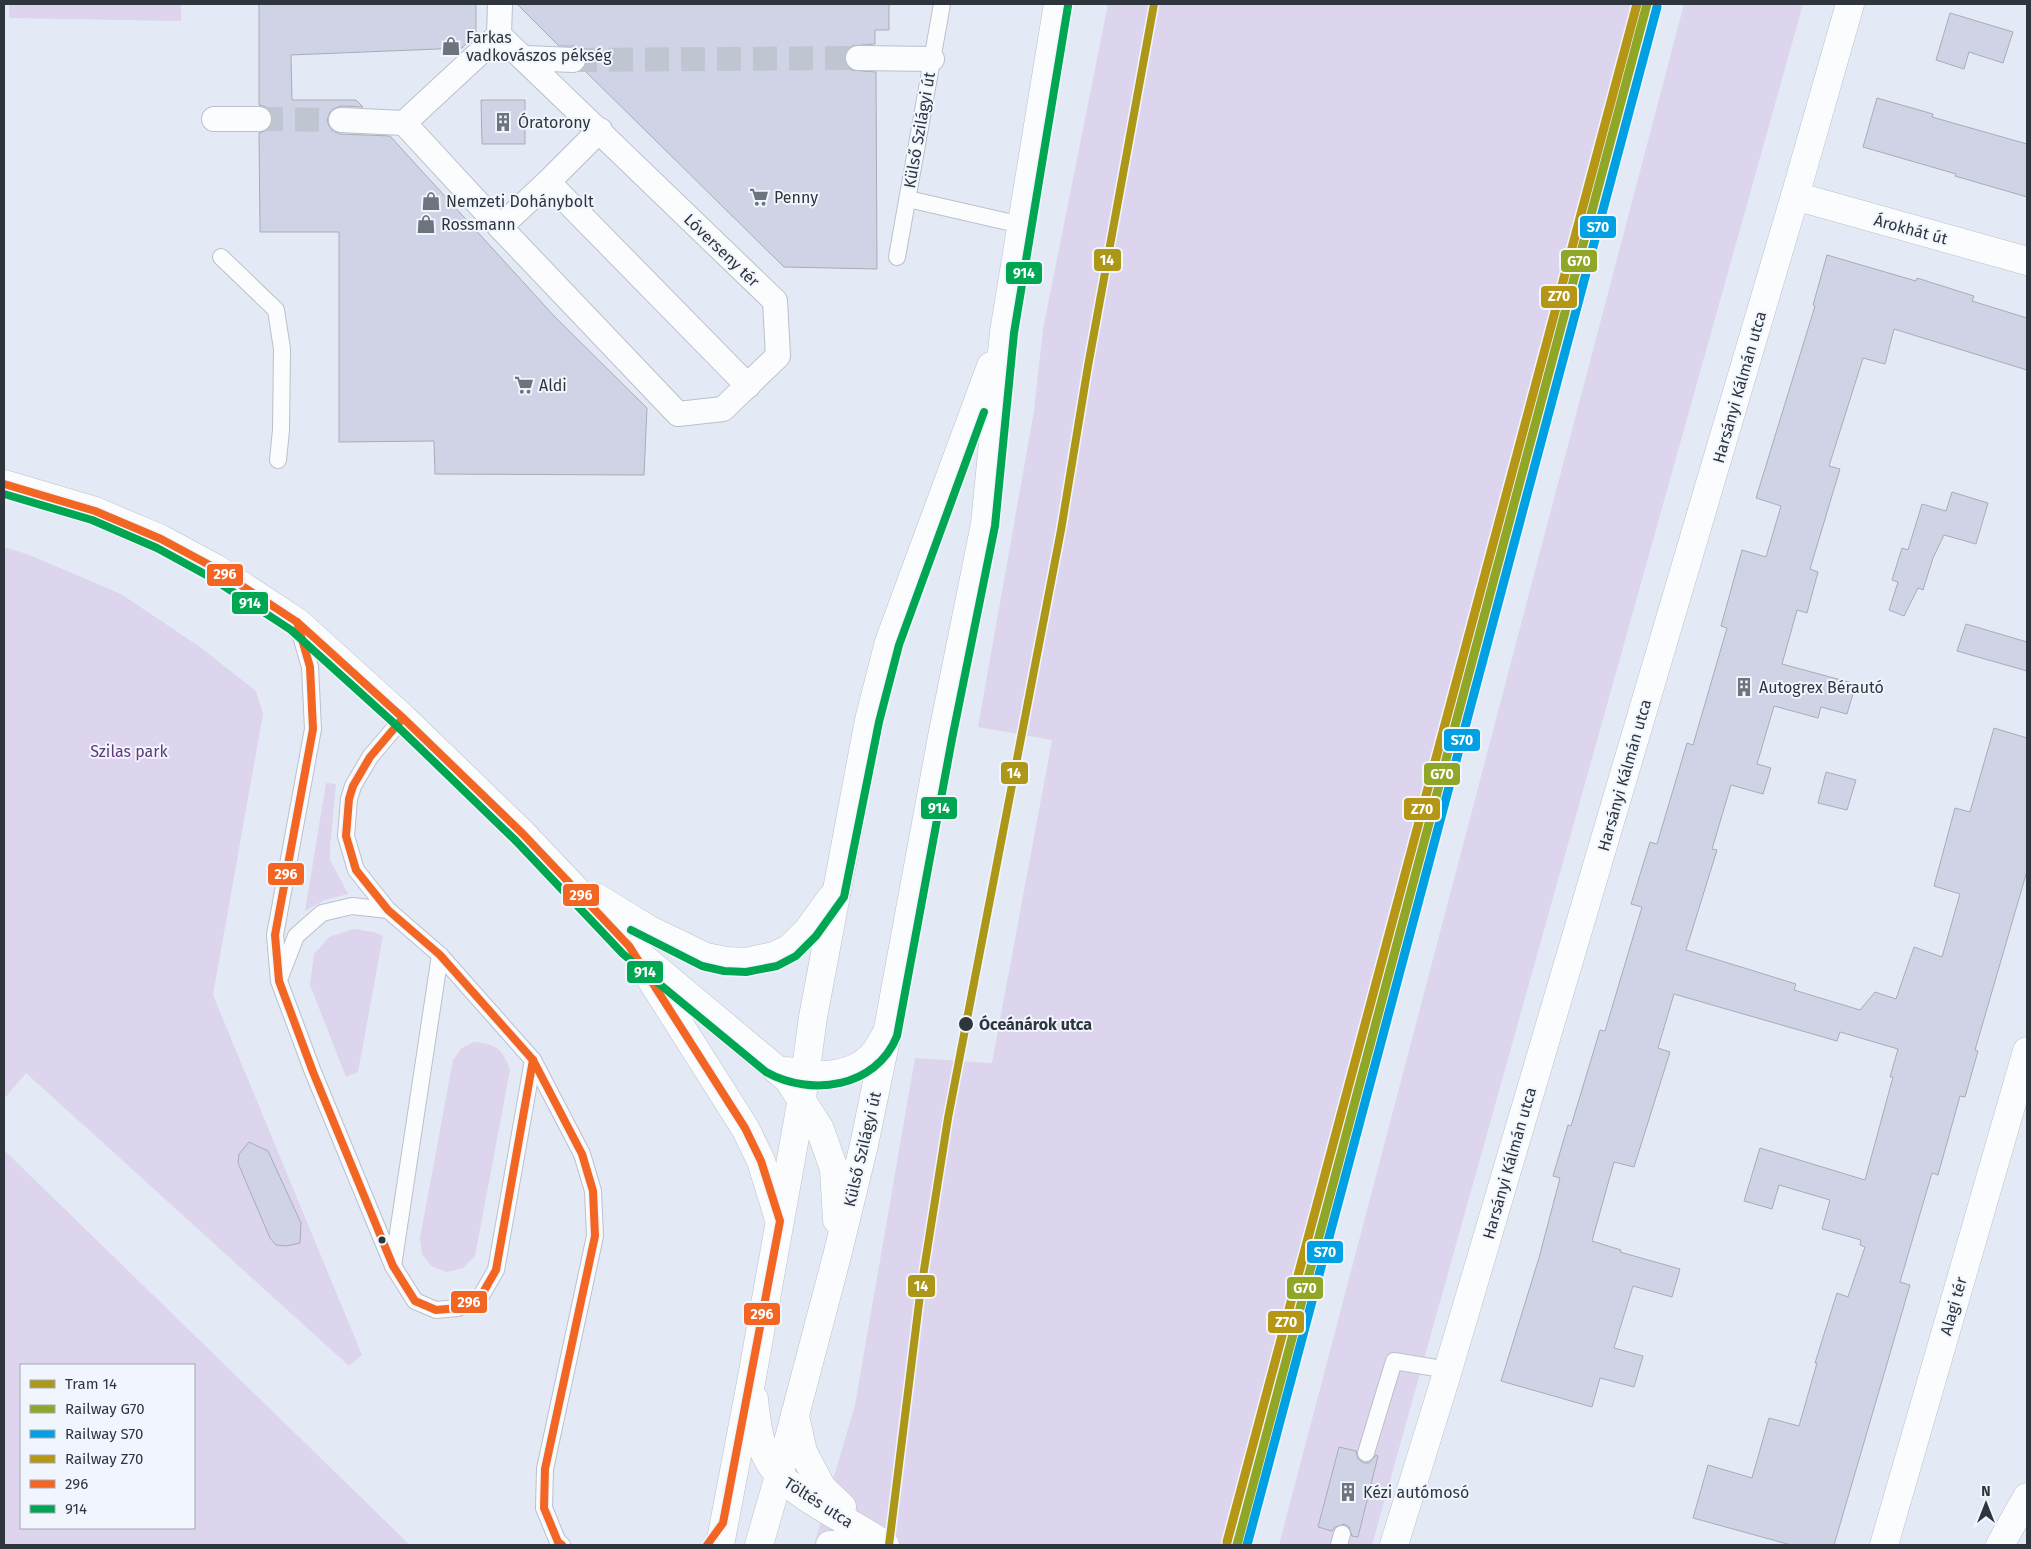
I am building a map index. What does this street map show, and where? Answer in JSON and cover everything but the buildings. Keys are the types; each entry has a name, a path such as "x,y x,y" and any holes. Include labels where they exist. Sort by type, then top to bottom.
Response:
{"street":[{"path":"342,120 404,123 499,35 500,4"},
{"name":"Külső Szilágyi út","path":"759,1545 838,1252 864,1144 887,1034 942,737 985,524 1004,332 1058,4"},
{"name":"Harsányi Kálmán utca","path":"1394,1545 1448,1370 1850,4"},
{"name":"Lóverseny tér","path":"404,123 678,414 723,409 748,386 778,356 775,301 600,130 499,35"},
{"path":"525,58 573,60"},
{"path":"858,58 932,59"},
{"path":"214,119 259,119"},
{"path":"500,227 600,130"},
{"path":"548,182 748,386"},
{"name":"Árokhát út","path":"1795,196 2027,261"},
{"name":"Külső Szilágyi út","path":"721,1534 752,1377 836,891 869,720 889,642 1004,332"},
{"path":"4,484 95,511 161,539 215,568 297,622 404,718 523,834 628,946 772,1064 786,1071 803,1086 834,1169 838,1252"},
{"path":"564,877 648,929 706,957 745,962 774,956 790,948 808,930 836,891"},
{"path":"628,946 682,1027 745,1128 761,1161 780,1221"},
{"path":"803,1086 852,1070 872,1056 887,1034"},
{"name":"Alagi tér","path":"1884,1545 2025,1059"},
{"path":"752,1377 756,1419 766,1456 779,1476"},
{"path":"794,1414 803,1452 822,1488 875,1541"},
{"name":"Töltés utca","path":"779,1476 831,1514 875,1541"},
{"path":"2000,1545 2027,1497"},
{"path":"830,1545 875,1541"}],"lane":[{"name":"Külső Szilágyi út","path":"897,257 942,4"},
{"path":"908,199 1021,225"},
{"path":"221,257 276,310 282,349 281,430 278,460"},
{"path":"297,622 310,667 314,729 275,935 279,981 393,1266 414,1301 436,1310 458,1308 481,1296 496,1270 533,1060"},
{"path":"404,718 370,757 352,786 349,798 346,836 356,870 388,910 440,956 533,1060 582,1154 593,1191 594,1236 545,1470 544,1508 558,1542 562,1545"},
{"path":"279,981 296,936 322,914 352,906 388,910"},
{"path":"393,1266 440,956"},
{"path":"1366,1453 1394,1361 1448,1370"},
{"path":"707,1545 721,1534"}],"green space":[{"path":"9,4 181,4 181,21 9,18"},
{"path":"1108,4 1634,4 1222,1545 814,1545 855,1405 915,1058 992,1063 1052,740 978,727 1034,411 1043,329"},
{"path":"1684,4 1803,4 1372,1545 1279,1545"},
{"name":"Szilas park","path":"4,547 27,554 121,594 200,647 256,691 263,714 213,995 362,1355 349,1366 26,1073 4,1099"},
{"path":"326,783 336,784 330,860 348,894 325,900 305,911"},
{"path":"354,929 374,932 383,936 358,1072 346,1077 310,985 314,954 329,937"},
{"path":"474,1042 488,1044 498,1049 510,1070 475,1256 463,1268 446,1272 431,1266 422,1254 420,1238 453,1060 462,1048"},
{"path":"4,1150 410,1545 4,1545"}],"tunnel":[{"path":"573,60 858,58"},
{"path":"259,119 341,120"}],"tram line":[{"name":"14","path":"889,1545 920,1295 948,1118 1061,530 1088,366 1154,4"}],"rail line":[{"name":"Z70","path":"1227,1542 1637,4"},
{"name":"G70","path":"1237,1545 1647,4"},
{"name":"S70","path":"1247,1545 1657,7"}],"transit line":[{"name":"914","path":"4,494 92,520 157,548 210,577 291,630 396,725 516,841 623,954 766,1072 784,1080 802,1084 822,1085 840,1083 858,1077 874,1067 887,1054 897,1036 952,739 995,526 1014,333 1068,6"},
{"name":"914","path":"631,930 702,966 724,971 746,972 777,966 796,956 816,936 844,897 879,722 899,645 984,412"},
{"name":"296","path":"4,484 95,511 161,539 215,568 297,622 403,718 523,834 629,946 745,1128 761,1161 780,1221 723,1523 707,1545"},
{"name":"296","path":"297,622 310,667 313,729 275,935 279,981 313,1072 393,1266 415,1301 436,1310 458,1308 481,1296 496,1270 533,1060"},
{"name":"296","path":"403,718 370,757 353,786 349,799 346,836 356,870 388,910 440,955 533,1060 582,1154 593,1191 595,1236 545,1469 544,1508 558,1542 562,1545"}],"place":[{"name":"Farkas vadkovászos pékség","path":"451,46"},
{"name":"Óratorony","path":"503,122"},
{"name":"Penny","path":"759,197"},
{"name":"Nemzeti Dohánybolt","path":"431,201"},
{"name":"Rossmann","path":"426,224"},
{"name":"Aldi","path":"524,385"},
{"name":"Autogrex Bérautó","path":"1744,687"},
{"name":"Óceánárok utca","path":"966,1024"},
{"name":"Kézi autómosó","path":"1348,1492"}]}
